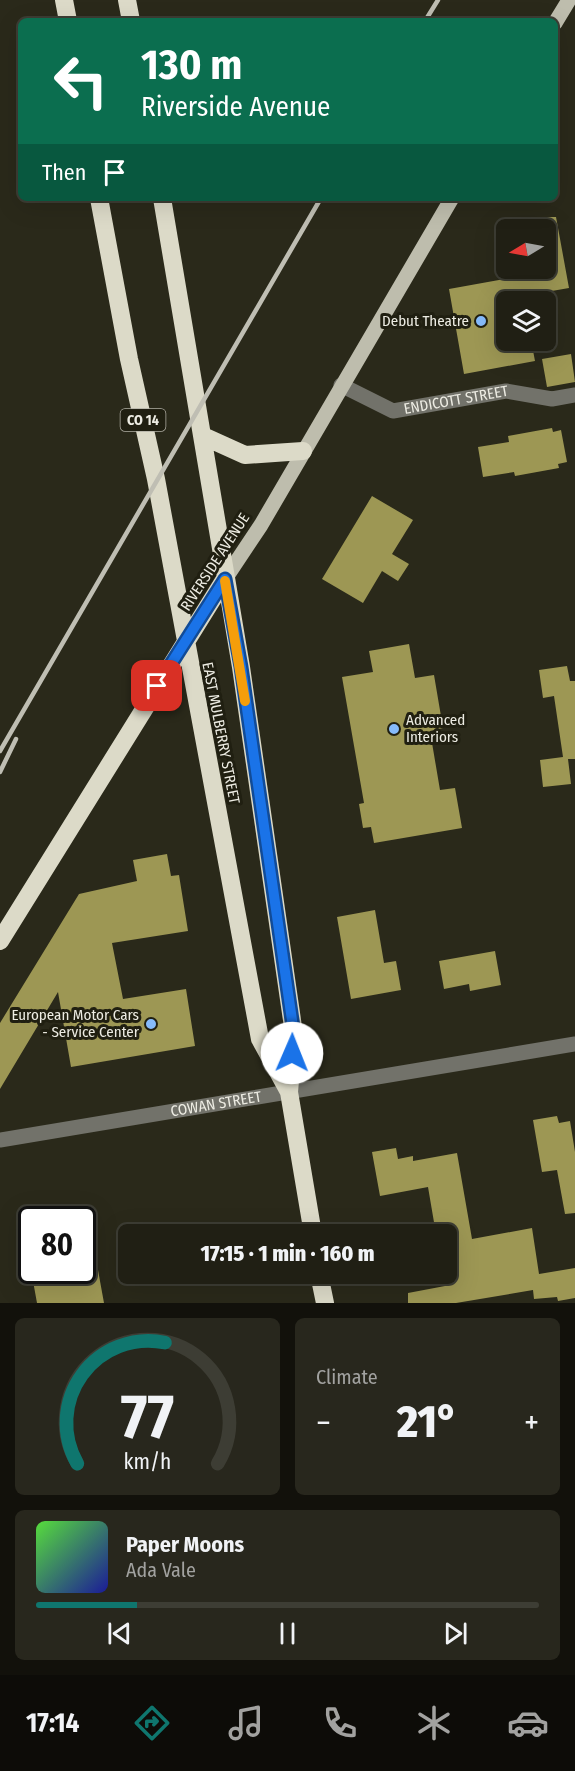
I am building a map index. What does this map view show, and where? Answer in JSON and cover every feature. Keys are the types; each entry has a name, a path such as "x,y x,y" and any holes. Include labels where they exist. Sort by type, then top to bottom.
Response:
{"highway":[{"path":"64,0 67,18"},
{"path":"128,0 131,18"},
{"name":"EAST MULBERRY STREET","path":"100,201 186,642 260,1039 289,1092"},
{"name":"EAST MULBERRY STREET","path":"163,201 241,667 294,1034 289,1092 311,1224"},
{"path":"203,436 245,455 303,451"},
{"name":"RIVERSIDE AVENUE","path":"0,940 225,579"},
{"path":"321,1284 324,1303"}],"main road":[{"path":"558,18 569,0"},
{"name":"RIVERSIDE AVENUE","path":"225,579 261,525 450,201"}],"street":[{"name":"ENDICOTT STREET","path":"342,385 393,411 506,391 552,399 575,395"},
{"name":"COWAN STREET","path":"0,1140 575,1044"}],"building":[{"name":"Debut Theatre","path":"546,217 556,217 569,288 552,291 496,291 496,351 533,351 535,361 464,374 449,289 504,279 556,279 556,219 546,219"},
{"path":"571,354 575,382 547,387 542,359"},
{"path":"552,428 553,432 561,430 567,462 558,464 559,468 515,476 514,472 483,477 478,447 509,442 508,436"},
{"path":"372,496 413,520 392,554 409,564 398,581 382,571 363,603 322,579"},
{"path":"409,644 415,678 434,675 443,728 430,731 440,790 455,788 462,828 374,843 371,827 363,828 359,804 364,803 342,677 373,672 369,651"},
{"path":"567,666 570,681 575,681 575,759 568,759 571,784 543,787 540,760 563,757 554,696 543,698 539,670"},
{"path":"167,854 171,876 179,875 188,931 112,943 123,999 186,989 195,1046 71,1067 58,992 0,1089 0,1023 79,894 137,881 133,860"},
{"path":"375,910 384,963 396,961 401,990 351,999 337,917"},
{"path":"495,951 501,985 470,991 469,984 444,989 439,961"},
{"path":"557,1116 559,1123 570,1121 575,1152 575,1213 565,1214 557,1170 542,1172 533,1120"},
{"path":"396,1148 398,1159 413,1156 413,1161 457,1153 472,1239 532,1228 539,1274 575,1268 575,1298 558,1301 557,1297 534,1299 533,1290 456,1303 408,1303 408,1293 445,1286 445,1284 457,1284 457,1224 434,1224 428,1187 380,1196 372,1152"},
{"path":"96,1270 98,1270 104,1303 37,1303 34,1284 96,1284"}],"railway":[{"path":"427,18 438,0"},
{"path":"0,751 319,201"},
{"path":"0,772 16,739"}],"slow traffic":[{"path":"225,581 245,701"}],"place":[{"name":"Debut Theatre","path":"481,321"},
{"name":"Advanced Interiors","path":"394,729"},
{"name":"European Motor Cars - Service Center","path":"151,1024"}],"route":[{"path":"157,686 225,579 241,667 294,1034 292,1053"}]}
